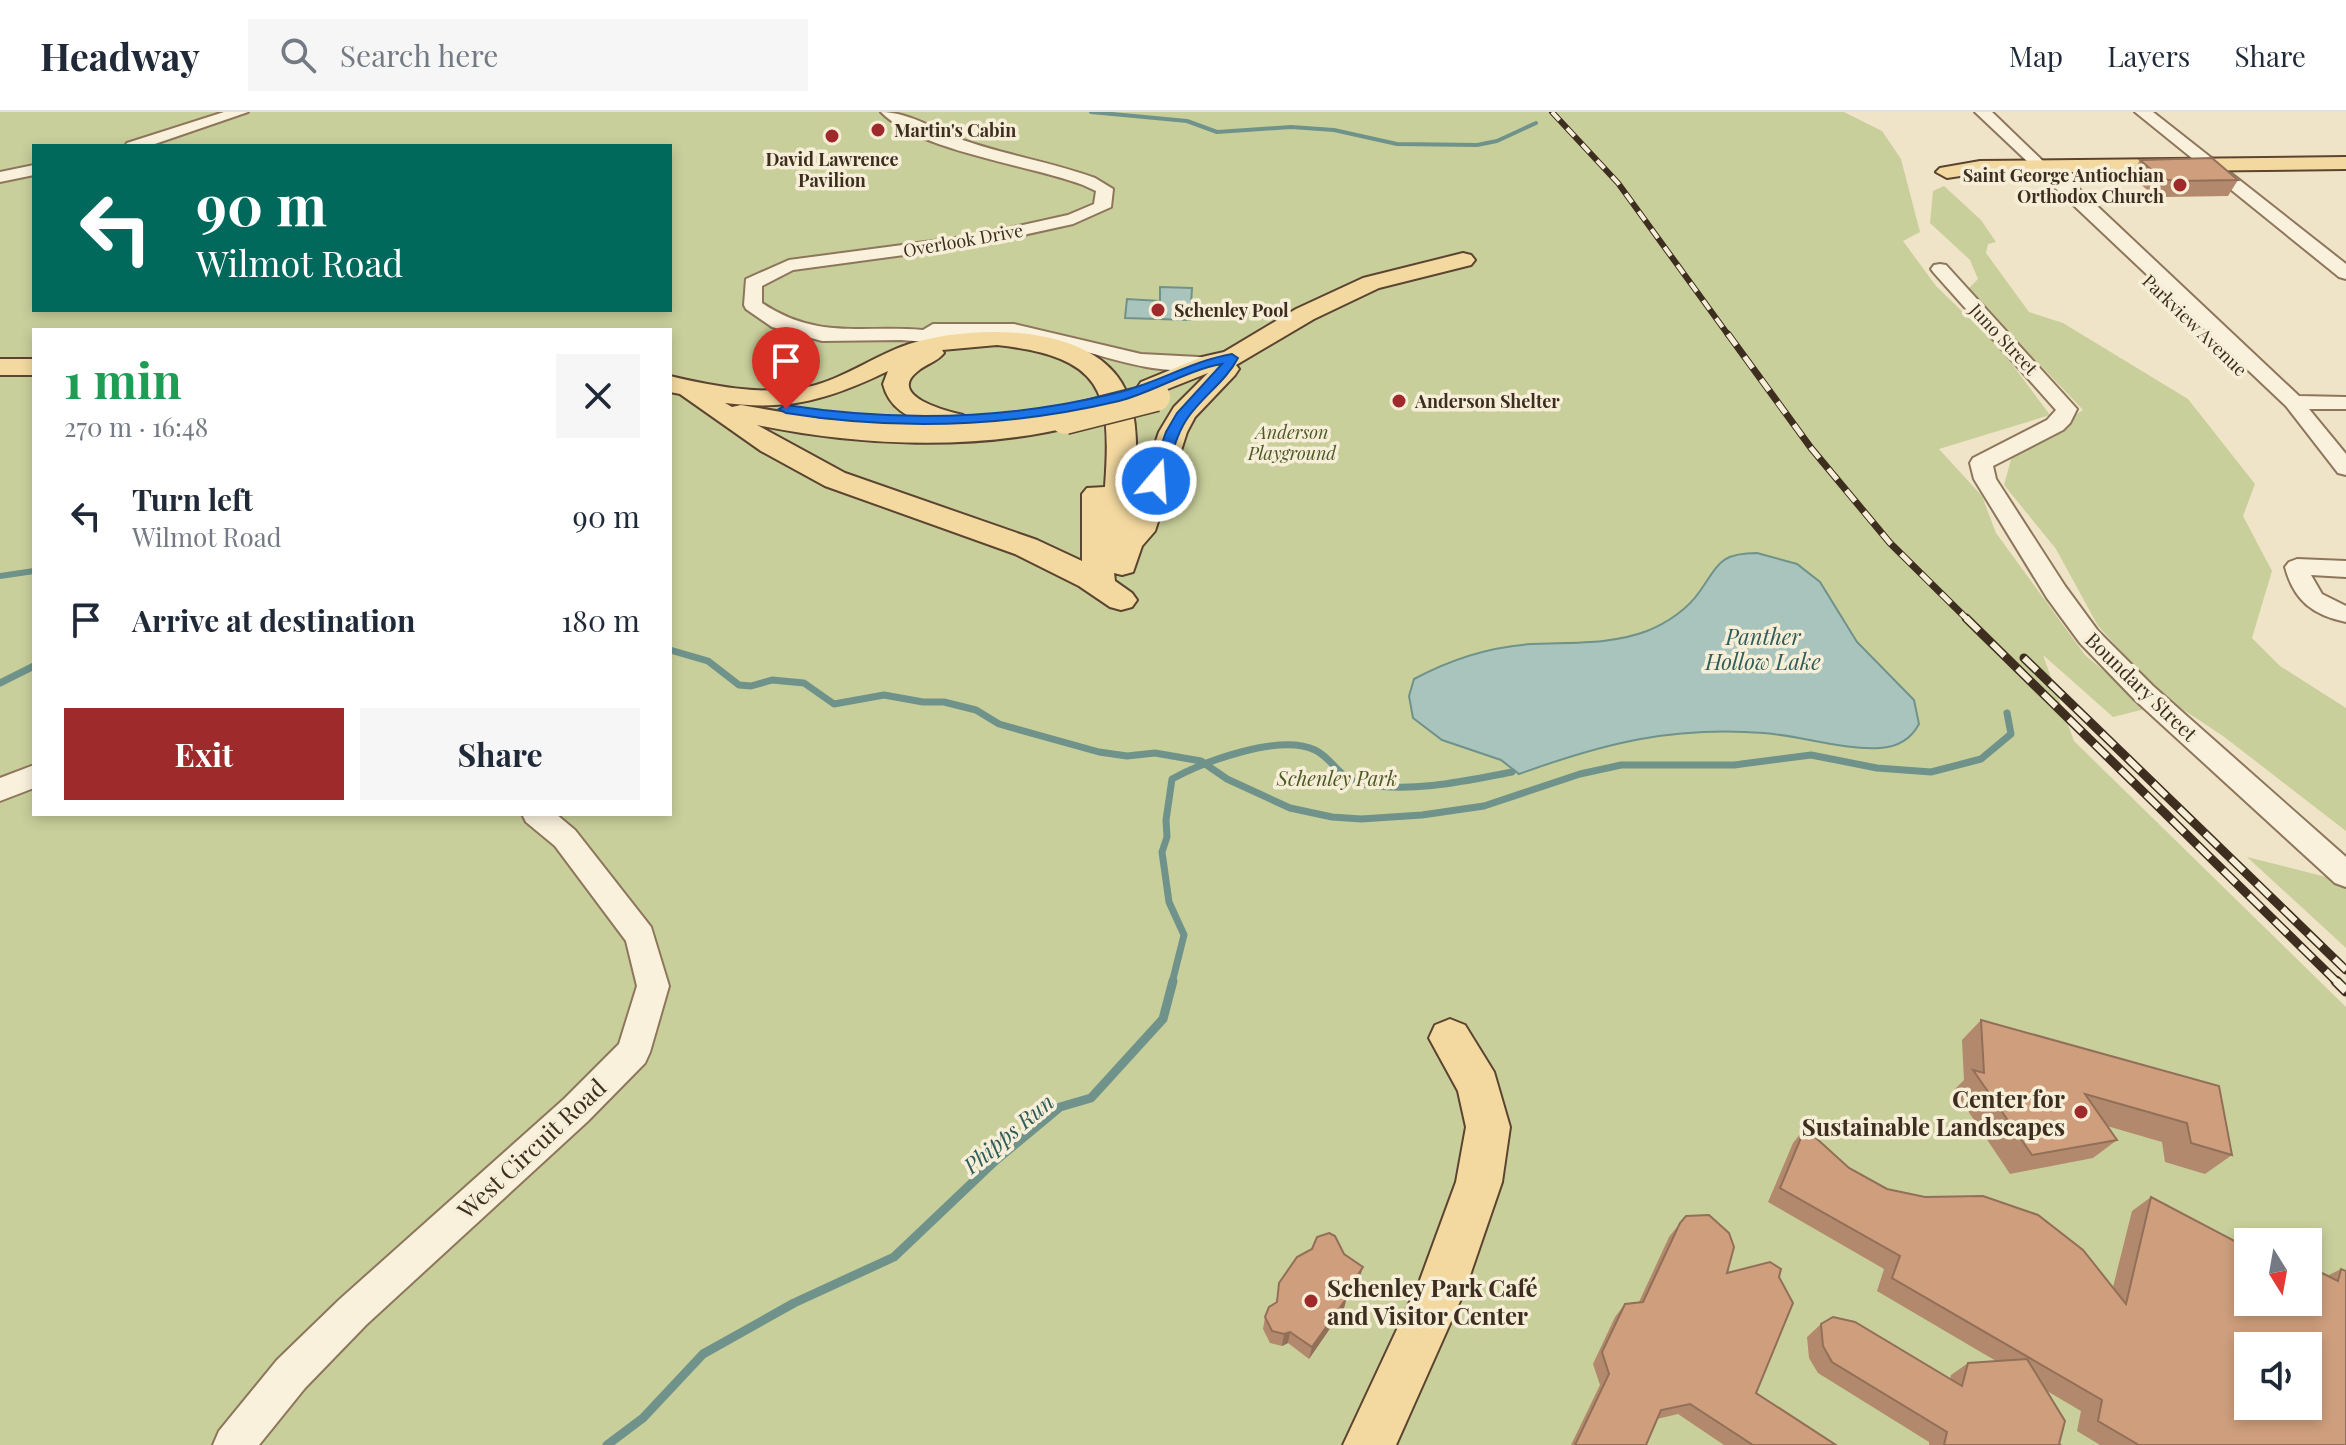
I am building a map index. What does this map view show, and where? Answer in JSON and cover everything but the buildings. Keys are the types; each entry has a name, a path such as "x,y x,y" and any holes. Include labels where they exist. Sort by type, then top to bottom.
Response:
{"main road":[{"path":"1947,172 2039,166 2346,163"},
{"path":"697,392 790,423 873,432 958,432 1062,415 1153,392 1223,363 1345,294 1405,272 1463,260"},
{"path":"697,392 779,398 803,395 849,381 926,345 953,338 995,338 1052,348 1085,362 1108,382 1118,407 1117,530 1128,543"},
{"path":"953,421 924,416 901,400 896,385 904,369 943,350 997,346 1052,358 1086,380 1095,390 1102,411 1095,545 1100,584"},
{"path":"697,392 811,470 872,494 1041,550 1100,584 1121,600 1121,573 1128,543 1140,531 1173,432 1223,363"},
{"path":"0,367 32,367"},
{"path":"697,392 844,418 953,421 1062,415"},
{"path":"1041,550 1128,543"},
{"path":"1369,1445 1441,1290 1479,1182 1488,1127 1479,1086 1450,1038"}],"street":[{"path":"139,144 240,112"},
{"name":"Overlook Drive","path":"889,112 951,141 1019,162 1087,178 1105,189 1102,207 1073,219 978,240 789,265 753,283 753,305 779,323 822,335 1007,329 1158,362 1190,365 1223,363"},
{"name":"Parkview Avenue","path":"1983,112 2039,166 2056,177 2293,402 2346,468"},
{"path":"2143,112 2346,273"},
{"name":"Parkview Avenue","path":"2039,166 2040,177 2256,383 2346,491"},
{"path":"0,177 32,170"},
{"name":"Juno Street","path":"1940,269 2067,409 2063,419 2055,425 1981,463"},
{"name":"Overlook Drive","path":"901,334 953,338"},
{"path":"2293,402 2346,403"},
{"name":"Boundary Street","path":"1981,463 1985,479 2056,592 2089,637 2144,693 2346,875"},
{"path":"2346,569 2297,567 2311,598 2324,610 2346,614"},
{"path":"0,790 32,777"},
{"name":"West Circuit Road","path":"233,1445 291,1374 353,1312 576,1110 633,1052 653,986 640,936 565,838 538,816"}],"green space":[{"name":"Schenley Park","path":"0,112 1844,112 1882,131 1901,159 1920,232 1903,241 1936,286 2000,348 2050,415 1939,449 1982,496 1996,533 2085,655 2149,708 2113,717 2043,655 2074,741 2346,1007 2346,1445 0,1445"},
{"path":"1944,186 1981,220 1996,242 1988,244 1986,253 2029,312 2063,323 2188,399 2255,484 2243,516 2272,571 2252,638 2280,666 2346,708 2346,831 2223,736 2161,695 2098,626 2056,549 2004,485 2012,456 2083,410 1968,289 1978,279 1970,260 1930,223 1933,191"},
{"path":"2247,857 2346,882 2346,948"}],"water":[{"name":"Schenley Pool","path":"1160,287 1192,288 1190,320 1125,318 1127,299 1160,301"},
{"name":"Panther Hollow Lake","path":"1757,553 1797,564 1820,582 1857,642 1914,700 1919,724 1908,738 1892,746 1866,748 1764,733 1699,732 1639,739 1519,774 1501,760 1442,740 1413,718 1409,696 1414,679 1428,672 1471,655 1500,648 1604,641 1647,631 1669,620 1689,604 1722,562 1735,555"}],"waterway":[{"path":"1091,112 1187,121 1217,132 1291,127 1334,130 1397,144 1477,145 1497,141 1536,123"},
{"path":"0,576 32,571"},
{"path":"672,651 708,661 739,685 751,686 772,680 804,683 834,704 884,695 923,702 944,702 976,710 999,724 1099,752 1127,756 1155,753 1205,764"},
{"path":"0,683 32,667"},
{"path":"1205,764 1227,779 1290,808 1332,817 1361,819 1422,815 1484,806 1580,774 1621,765 1734,765 1811,755 1877,768 1931,772 1981,759 2011,734 2007,713"},
{"name":"Phipps Run","path":"1205,764 1242,752 1282,745 1315,750 1342,774 1364,784 1401,787 1439,785 1512,772"},
{"name":"Phipps Run","path":"1172,983 1184,935 1169,902 1162,852 1167,837 1166,820 1172,779 1205,764"},
{"name":"Phipps Run","path":"607,1445 643,1418 703,1354 794,1303 894,1257 995,1161 1060,1107 1091,1098 1163,1019 1173,981"}],"railway":[{"path":"1552,112 1618,183 1729,336"},
{"path":"1728,334 1811,448 1890,543 1968,620"},
{"path":"1966,618 2338,983"},
{"path":"2024,658 2346,970"},
{"path":"2338,983 2346,991"}],"place":[{"name":"Martin's Cabin","path":"878,130"},
{"name":"David Lawrence Pavilion","path":"832,136"},
{"name":"Saint George Antiochian Orthodox Church","path":"2180,185"},
{"name":"Schenley Pool","path":"1158,310"},
{"name":"Anderson Shelter","path":"1399,401"},
{"name":"Center for Sustainable Landscapes","path":"2081,1112"},
{"name":"Schenley Park Café and Visitor Center","path":"1311,1301"}],"route":[{"path":"786,409 844,418 909,422 1018,416 1117,397 1150,388 1211,362 1232,358 1226,369 1184,413 1173,432 1156,481"}],"park label":[{"name":"Anderson Playground","path":"1292,442"}]}
